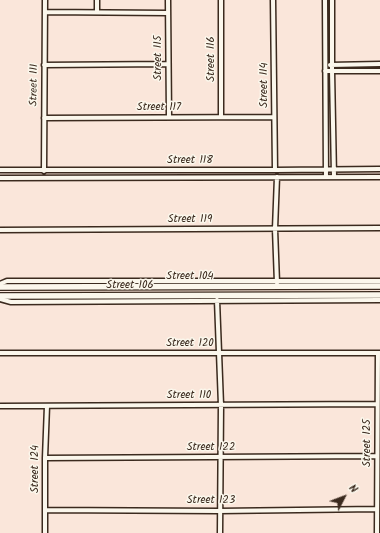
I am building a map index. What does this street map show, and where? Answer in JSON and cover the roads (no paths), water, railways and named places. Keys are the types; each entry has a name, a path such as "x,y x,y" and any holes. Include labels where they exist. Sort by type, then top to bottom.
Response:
{"street":[{"name":"Street 111","path":"44,171 45,0"},
{"path":"97,0 97,12"},
{"name":"Street 115","path":"168,0 169,117"},
{"name":"Street 116","path":"221,0 221,118"},
{"name":"Street 114","path":"273,0 274,170"},
{"path":"325,0 326,177"},
{"path":"332,0 334,176"},
{"path":"45,12 168,13"},
{"path":"44,66 168,64"},
{"path":"326,64 380,64"},
{"path":"325,71 380,71"},
{"name":"Street 117","path":"44,118 274,117"},
{"name":"Street 118","path":"0,170 380,169"},
{"path":"277,177 275,229 277,283 380,281"},
{"path":"0,178 380,177"},
{"name":"Street 119","path":"0,230 380,228"},
{"name":"Street 104","path":"0,285 48,284 105,286 277,283 380,286"},
{"path":"48,284 163,284"},
{"path":"105,286 105,296"},
{"path":"346,286 347,295"},
{"name":"Street 106","path":"0,297 46,299 105,296 285,298 380,295"},
{"path":"46,299 217,298 221,405 220,533"},
{"path":"285,298 380,300"},
{"name":"Street 120","path":"0,353 379,353"},
{"name":"Street 125","path":"377,533 377,404 379,353"},
{"name":"Street 110","path":"0,406 377,404"},
{"name":"Street 124","path":"46,533 45,458 47,406"},
{"name":"Street 122","path":"45,458 377,456"},
{"name":"Street 123","path":"45,510 377,509"}]}
